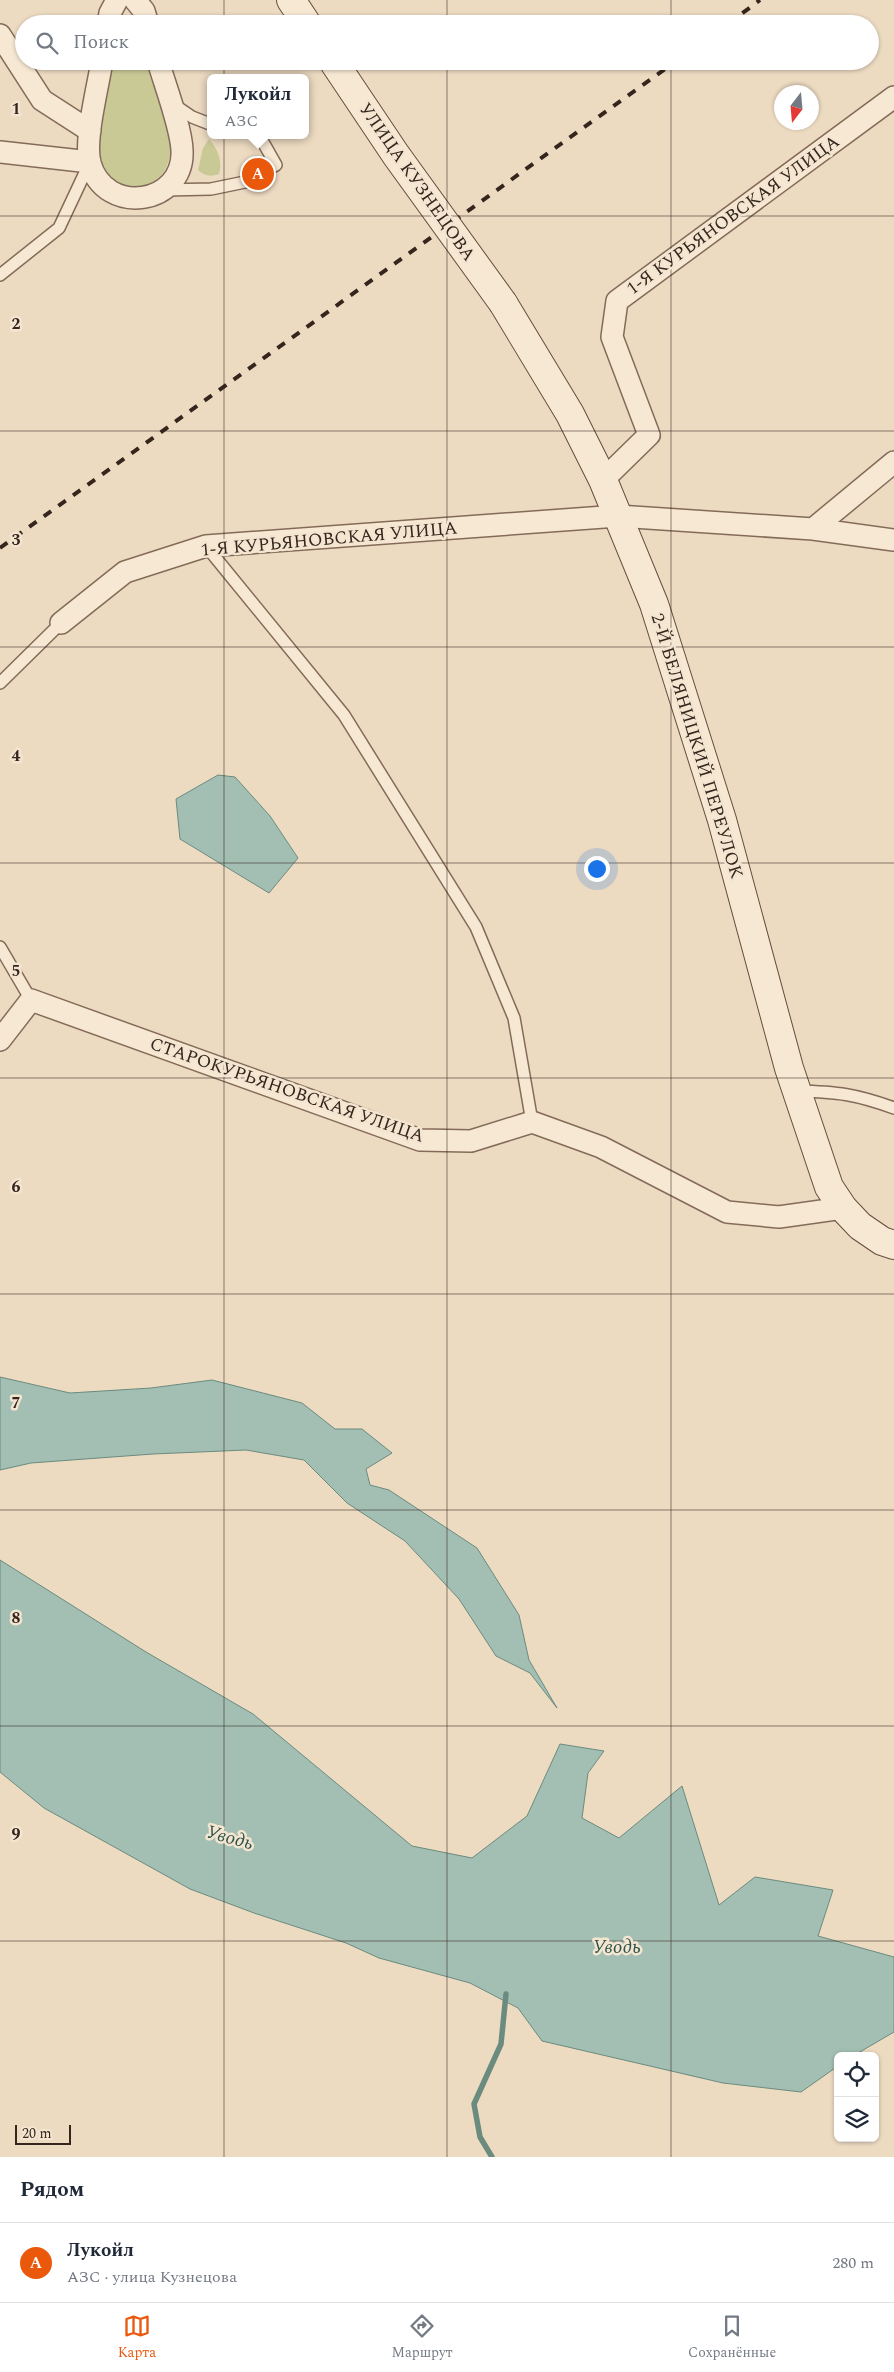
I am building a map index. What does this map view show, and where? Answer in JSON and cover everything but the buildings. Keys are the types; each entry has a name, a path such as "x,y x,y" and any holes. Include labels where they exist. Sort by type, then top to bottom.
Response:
{"main road":[{"path":"292,0 301,15"},
{"name":"УЛИЦА КУЗНЕЦОВА","path":"338,70 396,155 503,302"},
{"name":"2-Й БЕЛЯНИЦКИЙ ПЕРЕУЛОК","path":"503,302 570,414 603,480 654,604 720,810 796,1092 829,1187 844,1208"},
{"path":"844,1208 860,1226 882,1241 894,1245"}],"street":[{"path":"110,15 117,0"},
{"path":"135,0 145,15"},
{"path":"0,36 15,59"},
{"path":"22,70 42,100 90,131"},
{"path":"100,70 90,131 90,162 100,182 119,196 134,199 149,197 163,190 174,179 181,165 182,150 161,70"},
{"name":"1-Я КУРЬЯНОВСКАЯ УЛИЦА","path":"603,480 649,435 612,337 617,301 894,97"},
{"path":"0,152 90,162"},
{"path":"813,529 894,462"},
{"name":"1-Я КУРЬЯНОВСКАЯ УЛИЦА","path":"61,623 125,572 206,546 618,516 813,529 894,540"},
{"path":"0,1040 31,1000"},
{"name":"СТАРОКУРЬЯНОВСКАЯ УЛИЦА","path":"31,1000 420,1140 471,1141 532,1122"},
{"path":"532,1122 601,1146 727,1212 779,1217 844,1208"}],"lane":[{"path":"170,102 192,117 207,123"},
{"path":"163,190 211,189 245,182 276,165 261,139"},
{"path":"0,275 59,228 90,162"},
{"path":"206,546 344,715 476,927 514,1018 532,1122"},
{"path":"0,683 61,623"},
{"path":"0,947 31,1000"},
{"path":"796,1092 838,1092 861,1096 894,1108"}],"green space":[{"path":"110,70 153,70 170,142 169,160 162,174 152,183 140,187 127,186 115,180 105,168 99,151"},
{"path":"209,139 215,147 220,160 219,174 205,175 198,170 203,148"}],"water":[{"path":"218,775 235,777 270,816 298,858 269,893 180,839 176,799"},
{"path":"0,1377 70,1393 151,1388 212,1380 302,1403 335,1429 362,1429 392,1453 366,1469 370,1485 389,1490 477,1548 519,1615 529,1660 557,1708 530,1673 496,1656 459,1599 405,1541 347,1503 304,1460 246,1450 153,1454 31,1463 0,1470"},
{"name":"Уводь","path":"0,1560 146,1652 253,1714 412,1846 472,1858 527,1816 560,1744 604,1751 588,1773 582,1818 619,1838 682,1786 719,1905 755,1877 833,1890 818,1936 894,1957 894,2032 860,2052 834,2052 834,2069 801,2092 723,2083 542,2041 518,2008 470,1983 379,1958 346,1943 254,1913 190,1889 44,1808 0,1772"}],"waterway":[{"path":"492,2157 480,2137 474,2104 501,2044 506,1994"}],"railway":[{"path":"740,15 760,0"},
{"path":"0,548 664,70"}],"place":[{"name":"Лукойл","path":"258,174"}]}
